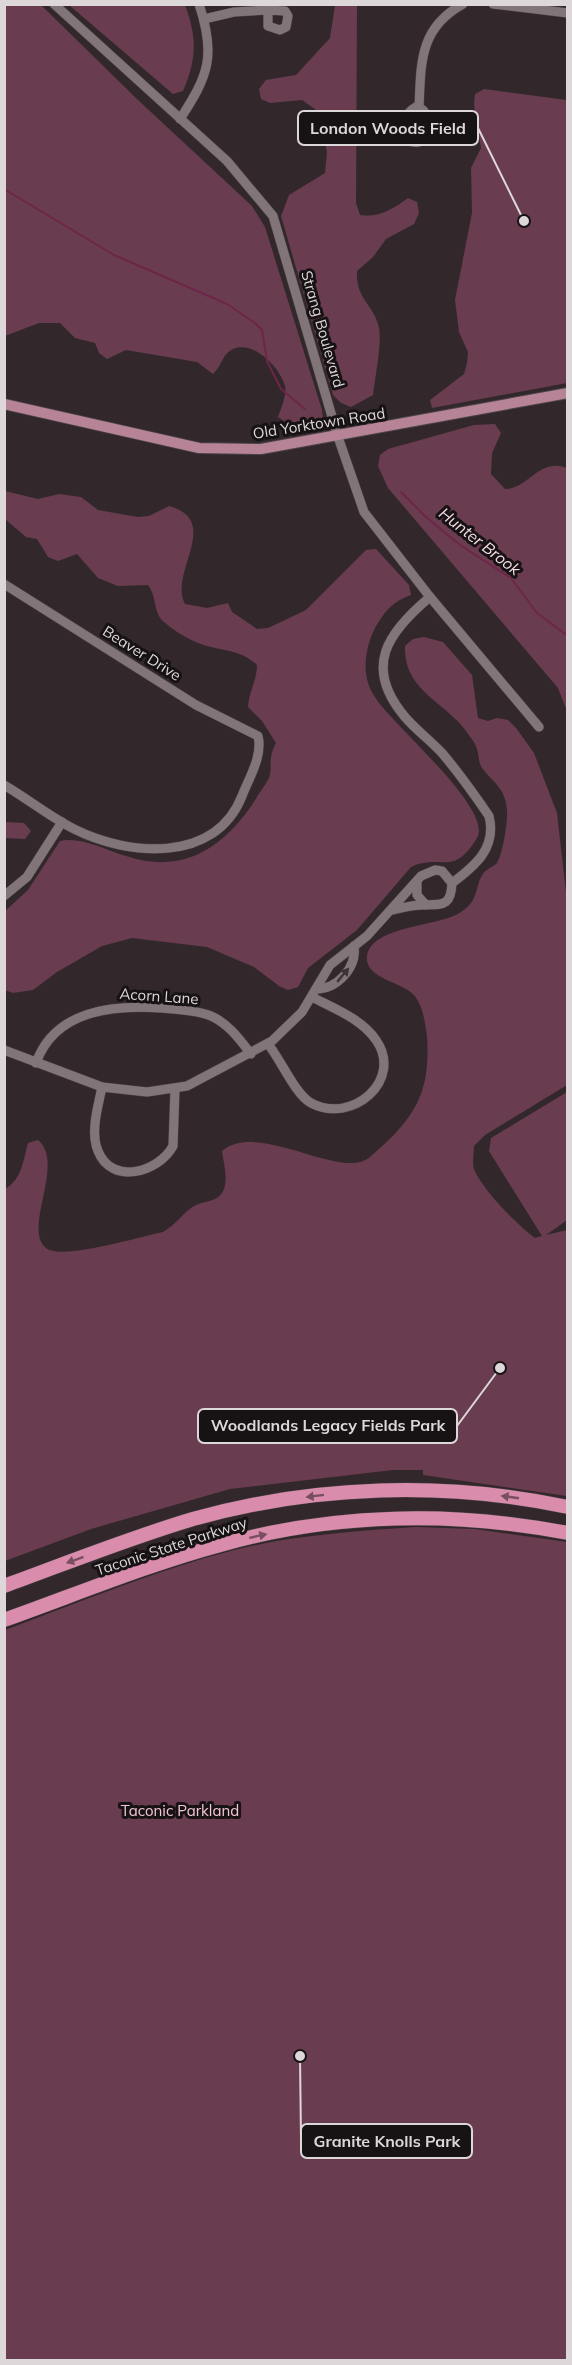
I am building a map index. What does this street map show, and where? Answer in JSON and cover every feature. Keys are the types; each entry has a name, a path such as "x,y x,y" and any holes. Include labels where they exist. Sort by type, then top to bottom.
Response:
{"highway":[{"name":"Taconic State Parkway","path":"4,1586 166,1528 225,1511 285,1500 375,1491 436,1491 497,1496 567,1507"},
{"name":"Taconic State Parkway","path":"4,1620 197,1552 255,1536 304,1527 374,1520 435,1518 495,1522 567,1533"}],"main road":[{"name":"Old Yorktown Road","path":"4,404 199,448 261,449 567,393"}],"street":[{"name":"Strang Boulevard","path":"54,4 227,161 273,216 338,436 364,512 430,597 538,727"},
{"path":"180,118 205,77 210,56 199,4"},
{"path":"419,108 422,64 427,40 441,19 463,4"},
{"path":"493,4 567,13"},
{"path":"204,19 234,12 268,10"},
{"name":"Beaver Drive","path":"4,584 196,705 258,736 261,745 260,754 239,803 211,835 194,844 162,850 142,848 99,838 62,822"},
{"path":"430,597 406,616 392,634 383,664 389,693 399,709 441,752 489,816 490,838 486,850 478,863 452,883"},
{"path":"4,785 62,822 27,877 4,896"},
{"path":"5,1053 102,1087 147,1092 175,1089 195,1083 268,1044 302,1012 330,965 392,910 427,871 442,872 452,883 452,894 446,902 436,906 426,904 392,910"},
{"path":"417,882 417,895 426,904"},
{"path":"314,993 331,987 342,978 352,963 354,946"},
{"path":"268,1044 280,1059 300,1094 310,1102 341,1110 355,1106 370,1097 380,1078 383,1065 376,1039 314,993"},
{"name":"Acorn Lane","path":"36,1063 47,1040 59,1029 82,1015 127,1006 169,1008 212,1016 234,1032 251,1054"},
{"path":"102,1087 95,1131 98,1152 107,1164 121,1171 133,1172 148,1170 168,1155 174,1137 175,1089"}],"green space":[{"path":"4,5 41,5 138,100 252,206 265,227 322,410 323,420 317,429 296,429 278,417 285,386 272,364 249,348 241,347 229,351 213,374 197,362 126,350 107,359 99,353 95,343 75,338 60,323 39,323 5,336"},
{"path":"69,5 185,5 192,28 194,48 191,68 183,91 173,94"},
{"path":"335,5 357,5 356,203 360,215 386,212 408,198 417,202 419,213 414,224 386,239 373,257 357,271 359,289 377,320 380,343 373,395 351,407 341,403 333,395 281,216 289,195 325,173 327,152 319,112 302,100 270,103 261,99 259,89 266,80 296,75 330,38"},
{"path":"484,89 567,100 567,383 432,408 430,400 464,374 467,363 468,352 459,332 455,300 472,213 471,168 481,148 474,105 475,94"},
{"path":"495,424 501,433 492,453 491,474 505,489 521,484 549,466 567,468 567,711 558,688 388,488 378,466 380,455 388,449 474,425"},
{"path":"5,491 38,499 59,494 81,497 98,510 138,517 149,516 169,506 184,513 192,523 193,535 183,578 182,592 185,604 207,608 228,603 232,612 257,629 268,628 306,610 366,550 376,549 409,585 411,595 399,600 390,608 375,628 366,661 369,686 382,707 437,765 470,807 478,824 477,838 469,850 453,861 421,863 411,867 357,930 308,968 298,987 288,990 254,967 207,947 132,938 102,946 57,972 33,990 13,993 5,990 5,911 28,890 60,841 76,840 147,861 166,862 200,853 229,833 254,802 269,778 276,743 262,721 248,707 257,665 237,653 196,642 172,628 158,614 148,585 118,586 98,578 77,554 58,561 48,557 37,539 26,537 5,519"},
{"path":"424,637 443,642 472,675 478,718 488,721 497,718 508,720 516,728 534,753 557,813 568,910 567,1085 485,1135 474,1146 473,1164 484,1186 501,1206 535,1238 542,1236 489,1151 491,1138 567,1092 567,1220 546,1235 567,1230 567,1496 423,1475 423,1470 393,1470 230,1489 91,1529 5,1561 5,1189 18,1175 28,1143 38,1140 45,1150 48,1164 40,1212 40,1239 46,1248 68,1252 163,1232 198,1204 215,1199 224,1190 225,1184 222,1151 238,1143 257,1142 340,1162 357,1163 370,1157 385,1144 398,1131 416,1105 426,1075 427,1057 427,1037 421,1008 416,998 408,990 371,970 367,956 372,946 381,938 393,932 451,917 471,903 483,874 499,859 505,837 507,815 504,796 482,768 473,740 457,721 418,685 411,674 406,661 405,646 413,639"},
{"path":"5,822 24,823 31,831 25,839 5,838"},
{"name":"Taconic Parkland","path":"415,1527 475,1529 567,1542 567,2360 5,2360 5,1630 150,1576 238,1549 304,1537"}],"waterway":[{"path":"4,189 114,255 227,304 255,323 262,330 267,361 281,389 305,409"},
{"name":"Hunter Brook","path":"401,492 426,517 460,545 511,578 537,613 568,636"}],"place":[{"name":"London Woods Field","path":"524,221"},
{"name":"Woodlands Legacy Fields Park","path":"500,1368"},
{"name":"Granite Knolls Park","path":"300,2056"}]}
